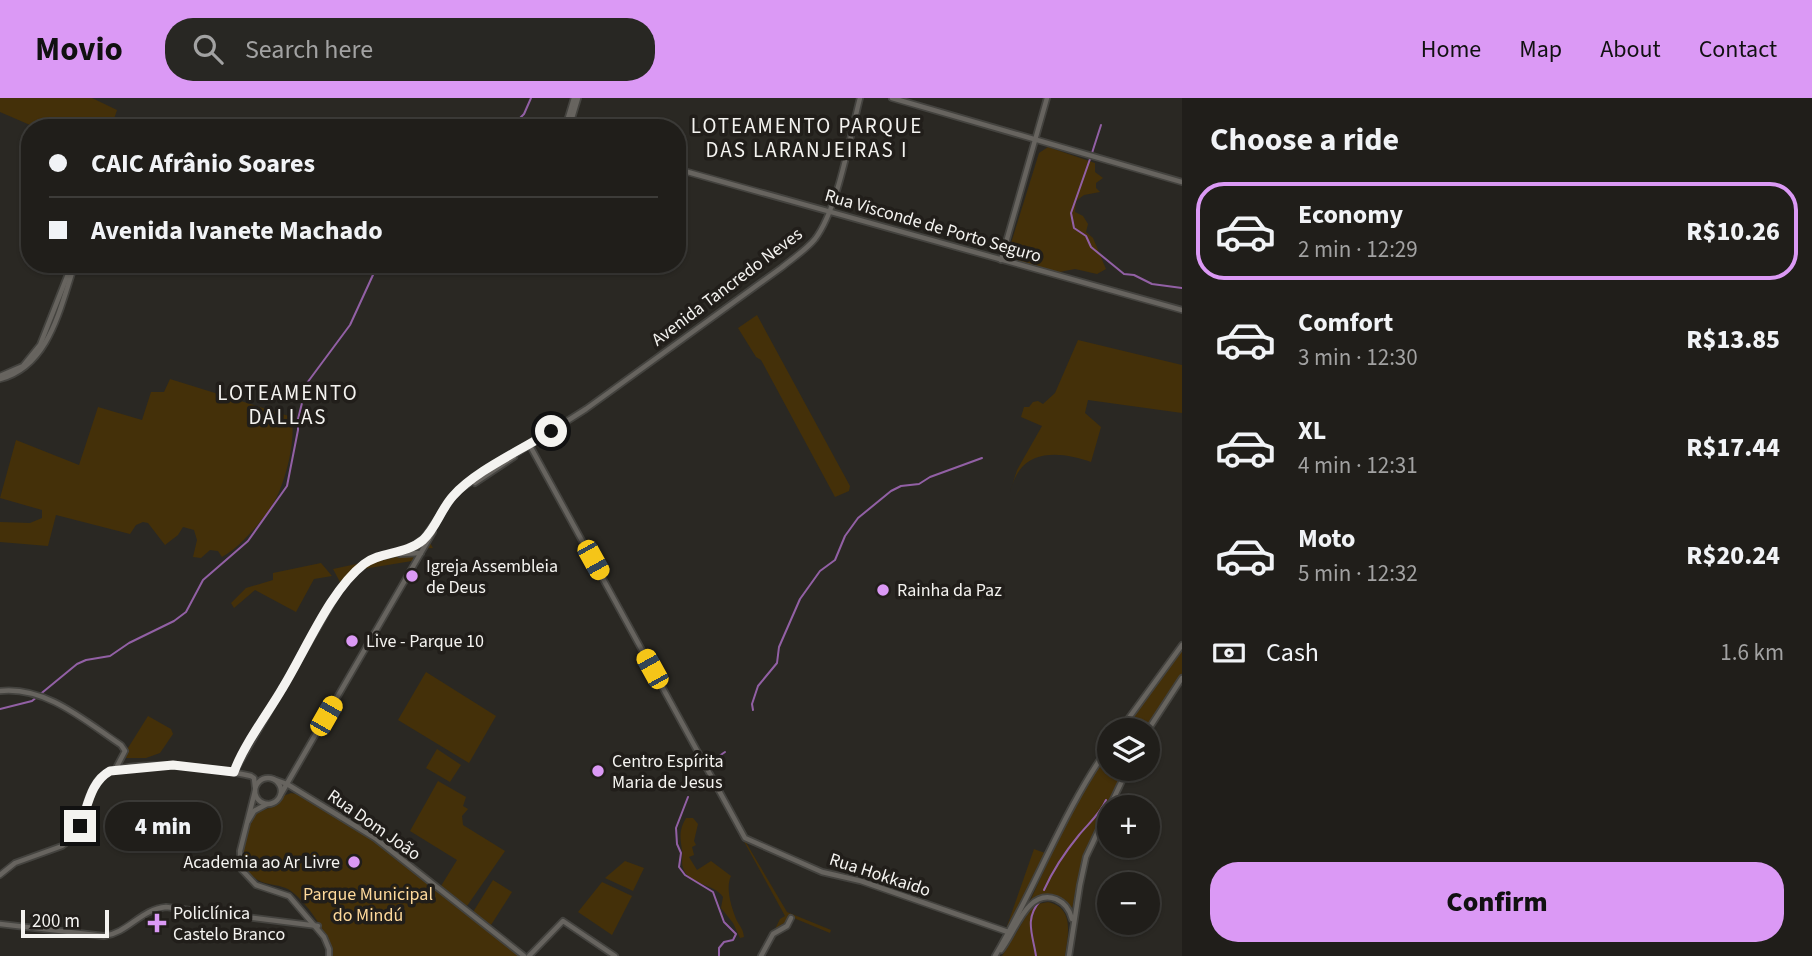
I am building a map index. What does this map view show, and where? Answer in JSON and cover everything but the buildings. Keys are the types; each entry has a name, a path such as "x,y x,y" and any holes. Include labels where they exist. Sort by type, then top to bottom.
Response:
{"main road":[{"path":"570,119 576,98"},
{"name":"Avenida Tancredo Neves","path":"280,796 456,497 501,464 586,409 789,261 817,236 829,212 860,98"},
{"path":"892,98 1182,182"},
{"path":"1001,260 1047,98"},
{"name":"Rua Visconde de Porto Seguro","path":"686,172 1182,310"},
{"path":"0,377 23,366 40,345 70,273"},
{"name":"Avenida Tancredo Neves","path":"389,555 407,550 424,538 454,495 485,471 531,444"},
{"name":"Rua Hokkaido","path":"531,444 745,838 822,872 1009,932"},
{"path":"267,804 258,800 253,776 237,773 341,587 364,564 375,558 421,553"},
{"path":"1129,718 1182,645"},
{"path":"1156,718 1182,678"},
{"path":"0,691 19,690 63,706 125,751 114,770 98,780 80,826 68,841 62,846 15,863 0,875"},
{"name":"Rua Dom João","path":"114,770 173,765 253,773 287,784 375,838 527,956"},
{"path":"996,954 1073,801 1097,765"},
{"path":"317,926 283,892 256,885 242,869 240,851 255,789 261,780 272,779 280,785 280,796 275,802 254,811 249,817 243,851 245,870 259,884 289,893 317,926 327,943 330,956"},
{"path":"1069,956 1086,857 1122,781"},
{"name":"Rua Dom João","path":"280,796 289,791 307,795"},
{"path":"996,954 1030,905 1038,898 1050,897 1060,901 1070,912 1073,926"},
{"path":"0,924 104,936 117,933 151,910 170,907 317,926"},
{"path":"761,956 773,934 787,926 791,918"},
{"path":"527,956 563,921 615,956"}],"green space":[{"path":"0,98 92,98 117,110 114,119 21,121 0,112"},
{"path":"1048,147 1095,163 1095,172 1103,178 1096,183 1100,192 1084,195 1076,201 1075,212 1083,216 1088,224 1086,232 1093,238 1106,269 1097,274 1075,269 1054,273 1006,259 1039,153"},
{"path":"757,315 850,486 849,491 835,497 761,360 756,357 738,328"},
{"path":"1078,340 1182,365 1182,413 1088,400 1085,413 1101,427 1091,462 1062,455 1043,456 1026,464 1012,486 1017,470 1042,426 1021,417 1024,407 1038,401 1043,404 1055,393"},
{"path":"170,379 292,417 292,445 282,484 269,509 246,537 222,557 218,551 210,550 201,558 193,557 197,540 194,530 183,527 178,535 165,545 148,523 136,525 130,534 56,515 48,546 0,542 0,522 30,523 42,518 42,510 0,498 16,440 79,465 98,407 142,420 151,392 164,392"},
{"path":"423,542 430,543 433,548 417,549 412,561 351,571 340,582 333,569 361,563 364,565 412,553 414,547"},
{"path":"321,563 332,576 314,579 296,612 255,590 234,608 231,603 246,588 273,580 273,573"},
{"path":"1182,649 1182,678 1154,718 1133,718"},
{"path":"426,672 496,716 469,763 398,720"},
{"path":"148,716 171,729 173,734 160,753 146,758 124,758 123,756"},
{"path":"437,749 461,765 450,782 426,768"},
{"path":"1097,768 1097,781 1119,781 1112,795 1097,795 1097,828 1087,853 1072,909 1063,900 1053,896 1042,896 1030,901 1074,805"},
{"path":"438,781 466,797 463,806 468,809 462,816 463,825 505,851 467,906 441,886 457,860 410,831"},
{"name":"Parque Municipal do Mindú","path":"291,793 301,795 374,838 393,857 519,956 332,956 322,929 302,901 288,889 253,877 244,861 244,842 252,814 272,807 283,796"},
{"path":"725,807 787,912 831,930 830,933 789,916 787,921 775,929 780,919 785,916"},
{"path":"686,818 693,818 698,824 694,841 696,845 692,847 694,855 689,857 697,870 711,861 731,876 730,898 744,937 740,938 733,923 721,908 723,897 719,892 690,878 683,868 681,833"},
{"path":"1034,849 1045,853 1006,929"},
{"path":"625,861 644,868 633,891 605,878"},
{"path":"493,880 512,892 491,925 473,912"},
{"path":"602,882 632,896 612,935 578,912"},
{"path":"1048,902 1057,905 1066,916 1068,931 1065,956 1002,956 1033,905"}],"waterway":[{"path":"519,119 531,98"},
{"path":"1092,153 1101,125"},
{"path":"1090,159 1071,213 1074,228 1086,236 1091,247 1124,274 1134,275 1152,284 1182,288"},
{"path":"0,709 32,701 77,664 110,656 129,643 174,621 186,612 203,580 248,541 287,486 307,383 350,325 374,273"},
{"path":"753,710 752,704 758,686 777,663 779,647 800,599 820,571 835,560 845,536 858,518 901,486 919,484 930,477 982,458"},
{"path":"712,761 725,752"},
{"path":"688,797 676,828 677,844 681,853 679,867 685,875 713,892 724,922 736,934 733,940 724,942 719,948 719,956"},
{"path":"1044,890 1064,855 1097,814"},
{"path":"1036,956 1031,921 1040,901"}],"place":[{"name":"Igreja Assembleia de Deus","path":"412,576"},
{"name":"Rainha da Paz","path":"883,590"},
{"name":"Live - Parque 10","path":"352,641"},
{"name":"Centro Espírita Maria de Jesus","path":"598,771"},
{"name":"Academia ao Ar Livre","path":"354,862"},
{"name":"Policlínica Castelo Branco","path":"157,923"}],"district":[{"name":"LOTEAMENTO PARQUE DAS LARANJEIRAS I","path":"807,138"},
{"name":"LOTEAMENTO DALLAS","path":"288,405"}],"route":[{"path":"80,826 95,784 110,771 173,765 234,772 326,611 347,580 375,558 416,545 430,532 454,495 463,487 551,431"}]}
